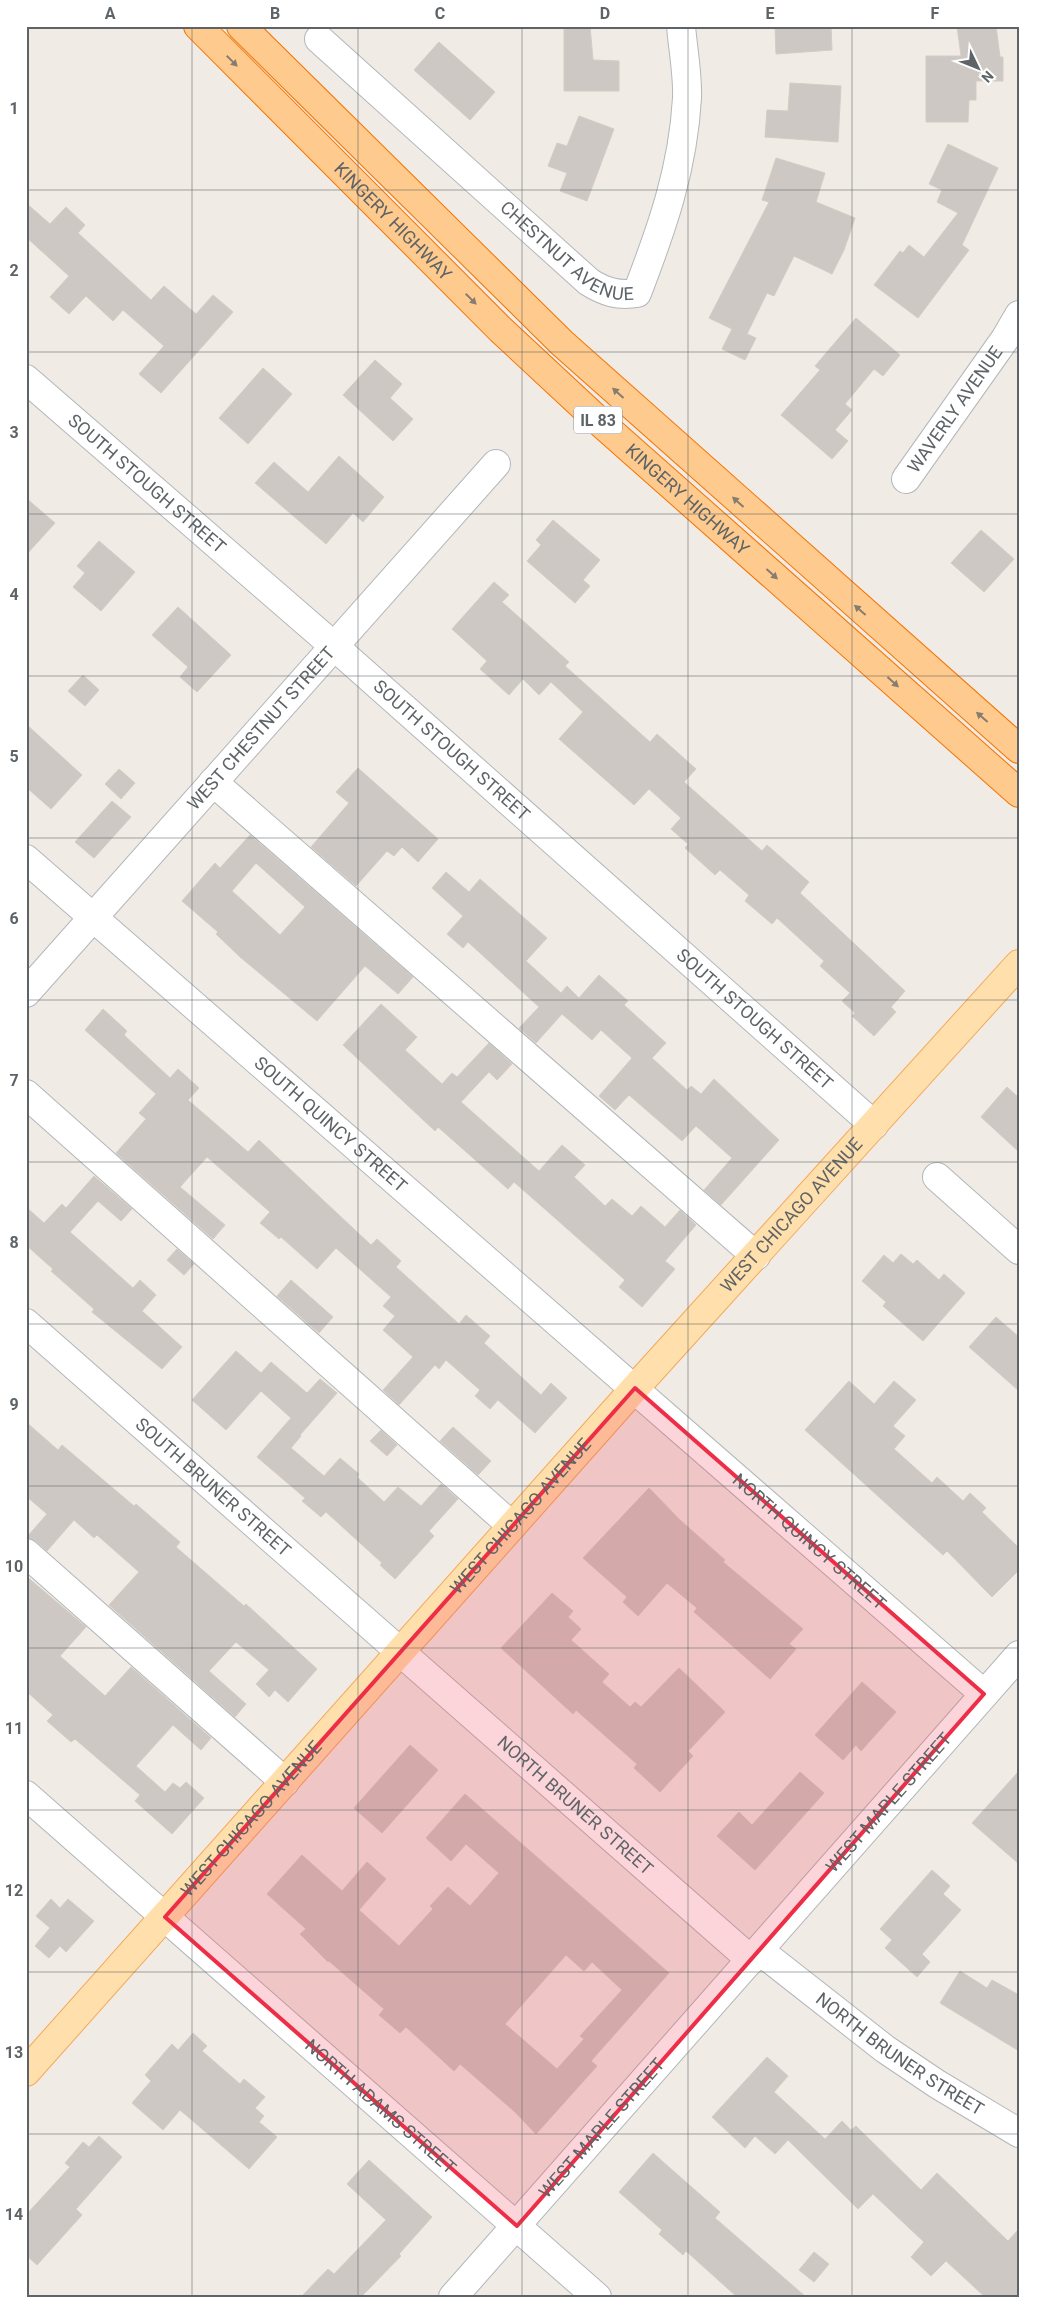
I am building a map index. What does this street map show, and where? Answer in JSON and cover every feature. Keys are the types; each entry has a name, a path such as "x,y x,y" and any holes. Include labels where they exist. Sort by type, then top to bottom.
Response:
{"highway":[{"name":"KINGERY HIGHWAY","path":"198,26 523,350 602,424 1019,793"},
{"name":"KINGERY HIGHWAY","path":"241,26 562,343 1019,749"}],"main road":[{"name":"WEST CHICAGO AVENUE","path":"26,2072 635,1388 1019,964"}],"street":[{"name":"CHESTNUT AVENUE","path":"319,39 588,282 603,291 626,295 637,293 670,202 680,162 687,97 681,26"},
{"name":"WAVERLY AVENUE","path":"906,479 1005,339 1019,315"},
{"name":"SOUTH STOUGH STREET","path":"26,379 335,647 874,1125"},
{"name":"WEST CHESTNUT STREET","path":"26,993 496,464"},
{"path":"213,782 756,1256"},
{"name":"SOUTH QUINCY STREET","path":"26,859 635,1388"},
{"path":"26,1094 512,1526"},
{"path":"937,1177 1019,1250"},
{"name":"SOUTH BRUNER STREET","path":"26,1323 400,1652"},
{"name":"NORTH QUINCY STREET","path":"635,1388 984,1694"},
{"path":"26,1553 285,1782"},
{"name":"NORTH BRUNER STREET","path":"400,1652 755,1956 885,2049 952,2094 1019,2133"},
{"name":"WEST MAPLE STREET","path":"453,2297 984,1694 1017,1659"},
{"name":"NORTH ADAMS STREET","path":"26,1795 597,2297"}],"highlighted area":[{"path":"635,1388 984,1694 517,2226 165,1917"}],"building":[{"path":"564,26 590,26 593,60 619,61 619,91 564,91"},
{"path":"775,26 831,26 832,50 776,54"},
{"path":"957,26 996,26 1000,57 1003,57 1003,81 976,81 976,100 969,100 968,122 926,122 926,56 961,56"},
{"path":"439,42 495,92 470,120 414,70"},
{"path":"790,83 841,86 838,142 765,137 767,110 788,111"},
{"path":"579,116 614,129 587,201 560,191 567,173 548,166 557,143 567,146"},
{"path":"948,144 998,168 962,245 969,250 918,318 874,285 900,251 903,253 909,245 924,257 958,213 937,202 942,190 929,184"},
{"path":"776,158 825,173 816,202 855,218 844,250 832,274 794,256 774,296 767,293 747,334 756,338 745,360 722,349 732,329 709,318 769,202 762,200"},
{"path":"26,203 50,224 66,207 85,225 78,233 151,300 164,286 196,314 213,295 233,312 161,393 139,374 164,346 123,310 113,321 86,296 69,314 50,297 69,276 26,237"},
{"path":"856,318 900,355 883,376 874,369 845,404 852,410 835,430 848,441 832,459 781,415 820,370 815,366"},
{"path":"375,360 402,384 390,398 413,419 393,441 343,395"},
{"path":"263,368 292,394 248,444 219,418"},
{"path":"339,456 384,497 363,522 353,513 326,544 255,483 274,462 308,492"},
{"path":"26,498 55,523 26,555"},
{"path":"553,520 600,560 583,580 590,586 575,603 527,561 541,545 536,540"},
{"path":"981,530 1014,559 984,592 951,563"},
{"path":"99,541 135,572 101,611 73,587 85,573 77,566"},
{"path":"494,582 509,595 502,602 569,662 565,666 650,742 657,734 696,769 684,782 762,851 767,845 809,882 800,893 905,991 891,1007 896,1012 874,1036 852,1016 855,1013 842,1001 850,993 820,966 824,961 777,918 772,924 745,901 749,895 720,870 715,875 685,848 688,844 671,829 681,818 649,789 634,805 559,739 583,712 551,682 539,695 523,679 509,695 480,669 487,661 452,629"},
{"path":"178,607 231,655 197,692 180,677 188,667 152,635"},
{"path":"83,675 99,690 85,706 68,691"},
{"path":"26,724 82,775 51,809 26,787"},
{"path":"358,768 438,839 418,862 402,847 394,856 387,851 356,886 311,847 349,803 336,792"},
{"path":"119,769 135,783 121,799 105,784"},
{"path":"112,801 131,817 94,858 75,842"},
{"path":"250,835 413,977 398,994 365,966 317,1021 240,957 216,934 218,932 182,901 215,863 220,868","holes":["256,863 305,907 280,935 232,891"]},
{"path":"446,872 469,892 480,879 547,938 526,961 561,993 567,986 579,998 599,975 628,1001 624,1005 666,1043 652,1058 687,1090 691,1086 701,1094 714,1079 779,1140 721,1205 704,1190 732,1158 696,1126 682,1141 629,1095 615,1110 599,1096 632,1058 601,1030 592,1040 562,1014 536,1043 519,1028 539,1007 468,942 463,948 447,934 463,916 432,888"},
{"path":"381,1004 417,1037 405,1050 442,1084 452,1073 457,1077 489,1043 512,1064 497,1080 489,1072 461,1102 539,1171 562,1145 585,1165 574,1177 605,1206 612,1199 632,1216 641,1206 665,1227 680,1210 696,1225 665,1261 675,1269 642,1307 619,1287 625,1280 514,1182 508,1189 438,1127 435,1131 343,1045"},
{"path":"103,1009 127,1031 124,1035 170,1078 178,1069 199,1088 188,1100 248,1152 259,1140 371,1245 377,1239 401,1261 396,1267 459,1324 466,1315 490,1336 484,1343 541,1395 551,1383 567,1398 535,1433 498,1400 490,1409 475,1396 480,1390 446,1360 439,1369 435,1365 399,1405 383,1390 413,1357 383,1330 395,1316 383,1306 391,1297 336,1248 317,1269 281,1237 279,1239 260,1223 270,1212 207,1157 180,1187 225,1225 213,1239 116,1153 146,1119 139,1113 156,1094 85,1030"},
{"path":"1007,1087 1019,1098 1019,1152 981,1117"},
{"path":"94,1176 132,1209 121,1221 98,1201 70,1232 133,1288 140,1280 156,1295 142,1311 182,1347 162,1369 92,1312 94,1309 51,1271 53,1269 26,1245 26,1207 44,1223 62,1204 66,1208"},
{"path":"177,1249 194,1264 184,1275 167,1260"},
{"path":"901,1254 913,1264 917,1260 939,1280 944,1274 965,1293 923,1341 883,1306 886,1302 862,1281 884,1255 893,1263"},
{"path":"291,1280 333,1317 319,1333 277,1296"},
{"path":"996,1317 1019,1337 1019,1391 969,1347"},
{"path":"236,1351 261,1373 271,1362 307,1393 320,1379 337,1393 291,1448 324,1476 340,1458 359,1474 357,1477 384,1502 398,1487 421,1506 441,1484 458,1499 429,1531 434,1536 395,1579 380,1565 382,1563 326,1512 321,1517 302,1501 305,1498 257,1457 291,1418 261,1391 226,1430 192,1400"},
{"path":"849,1381 874,1404 894,1381 916,1400 893,1426 905,1436 894,1449 932,1483 937,1477 963,1501 970,1493 986,1508 982,1512 1019,1548 1019,1570 992,1597 947,1551 943,1555 805,1430"},
{"path":"26,1422 58,1450 62,1445 134,1506 136,1504 180,1542 176,1547 244,1606 246,1604 317,1669 288,1702 275,1690 269,1697 256,1684 269,1670 236,1642 209,1671 246,1704 235,1717 109,1605 139,1572 97,1535 94,1538 74,1520 47,1551 36,1541 26,1538 47,1514 26,1496"},
{"path":"453,1427 491,1461 478,1475 440,1441"},
{"path":"381,1430 397,1445 387,1456 370,1441"},
{"path":"649,1488 680,1520 725,1560 723,1562 803,1629 789,1644 796,1649 770,1679 694,1612 697,1608 667,1583 638,1616 623,1602 627,1597 583,1558"},
{"path":"26,1576 86,1627 60,1656 105,1696 131,1667 211,1738 201,1750 173,1725 136,1766 165,1792 173,1783 180,1788 186,1782 204,1798 172,1834 135,1801 140,1795 75,1739 71,1742 47,1721 53,1715 26,1691"},
{"path":"552,1593 573,1611 568,1617 581,1629 571,1640 609,1674 602,1682 630,1707 635,1702 641,1707 679,1668 725,1712 688,1751 693,1756 660,1792 634,1768 637,1764 576,1710 573,1714 501,1648"},
{"path":"862,1682 896,1712 861,1751 856,1745 843,1760 815,1735"},
{"path":"410,1745 438,1770 382,1833 354,1808"},
{"path":"1019,1771 1019,1864 972,1823"},
{"path":"800,1772 824,1793 755,1870 717,1836 739,1812 752,1825"},
{"path":"465,1794 669,1973 591,2061 597,2066 536,2134 515,2112 460,2064 454,2071 406,2027 400,2033 379,2015 384,2009 328,1962 300,1934 306,1929 267,1894 302,1855 342,1891 367,1862 386,1879 359,1910 399,1946 433,1909 430,1906 448,1887 470,1906 499,1873 466,1844 451,1861 426,1838","holes":["566,1955 584,1971 592,1962 622,1990 580,2036 584,2039 557,2069 505,2024"]},
{"path":"932,1870 950,1886 943,1894 961,1910 922,1954 930,1962 917,1977 885,1948 892,1940 880,1929"},
{"path":"51,1899 60,1908 68,1899 94,1921 66,1952 60,1946 49,1958 35,1946 50,1928 36,1916"},
{"path":"960,1971 987,1988 992,1980 1019,1995 1019,2051 940,2003"},
{"path":"193,2033 207,2046 202,2051 240,2084 244,2079 265,2097 255,2108 264,2116 259,2122 277,2137 249,2169 180,2110 163,2130 132,2103 151,2081 145,2075 172,2044 178,2050"},
{"path":"767,2057 788,2076 774,2092 825,2139 842,2121 851,2130 856,2126 921,2190 937,2173 1008,2241 1019,2229 1019,2297 985,2297 946,2261 931,2276 911,2257 924,2242 873,2194 858,2209 788,2140 775,2154 755,2136 745,2148 712,2117"},
{"path":"99,2136 122,2157 76,2209 82,2215 37,2265 26,2255 26,2215 70,2167 65,2163 83,2142 89,2147"},
{"path":"653,2153 720,2212 715,2218 806,2297 737,2297 686,2251 683,2255 659,2234 662,2230 619,2192"},
{"path":"369,2160 432,2217 399,2254 401,2256 361,2297 301,2297 328,2269 334,2274 386,2220 347,2184"},
{"path":"814,2252 829,2264 814,2282 799,2270"}]}
